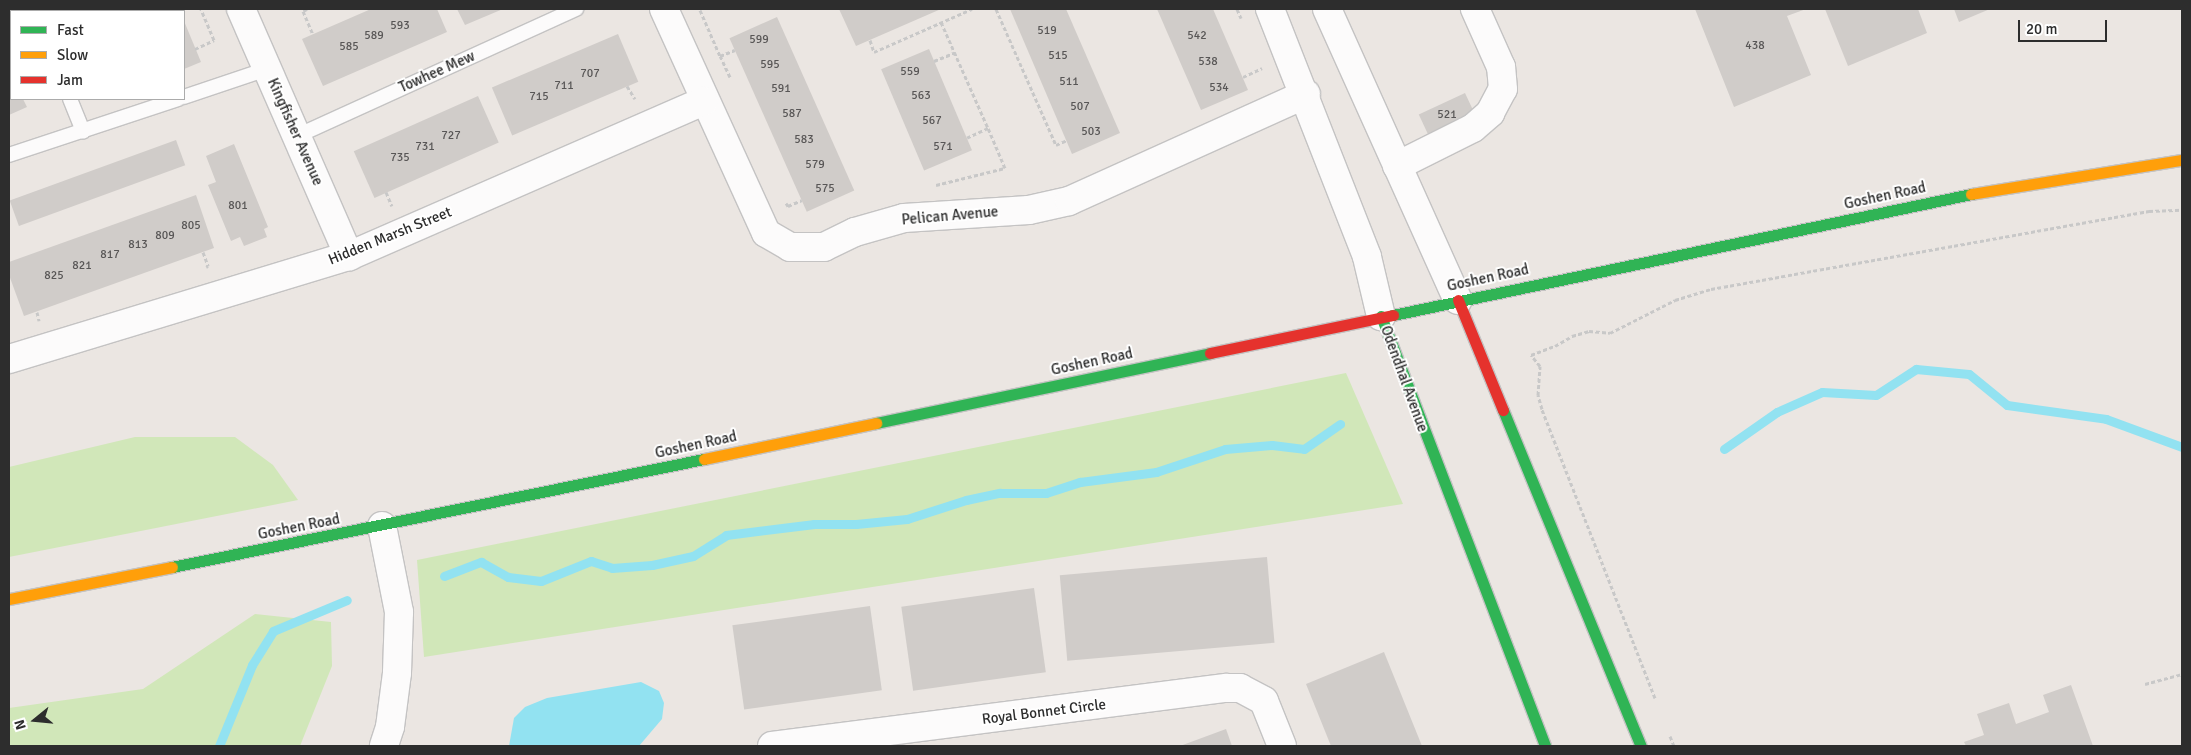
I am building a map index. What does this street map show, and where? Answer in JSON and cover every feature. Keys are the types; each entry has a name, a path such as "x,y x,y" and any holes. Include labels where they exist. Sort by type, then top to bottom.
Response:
{"street":[{"name":"Kingfisher Avenue","path":"241,9 349,256"},
{"name":"Pelican Avenue","path":"664,9 704,101 766,234 790,247 824,247 855,232 904,218 1030,210 1069,201 1306,94"},
{"name":"Odendhal Avenue","path":"1270,9 1306,94 1367,257 1381,316 1403,380 1545,746"},
{"path":"1327,9 1432,246 1458,300 1642,746"},
{"path":"1397,166 1473,128 1490,113 1503,89 1501,67 1475,9"},
{"name":"Hidden Marsh Street","path":"9,359 349,256 704,101"},
{"name":"Goshen Road","path":"9,599 382,526 1969,194 2182,160"},
{"path":"382,526 399,612 398,672 390,727 384,746"},
{"name":"Royal Bonnet Circle","path":"772,746 1227,688 1248,691 1264,701 1282,746"}],"lane":[{"name":"Towhee Mew","path":"297,136 576,9"},
{"path":"185,97 267,69"},
{"path":"70,100 83,130"},
{"path":"9,155 175,100"}],"path":[{"path":"195,49 214,40 201,9"},
{"path":"307,9 303,10 313,34"},
{"path":"870,40 874,52 972,9"},
{"path":"996,9 1056,145 1067,140"},
{"path":"1237,9 1244,26"},
{"path":"700,10 732,83"},
{"path":"930,186 1005,168 941,22"},
{"path":"720,56 735,50"},
{"path":"934,61 954,52"},
{"path":"1243,76 1262,68 1259,60"},
{"path":"967,138 988,128"},
{"path":"784,198 788,206 802,200"},
{"path":"1656,701 1542,408 1538,395 1540,366 1531,355 1555,346 1572,336 1620,329 1675,300 1712,288 2140,213 2182,210"},
{"path":"2145,684 2182,674"},
{"path":"1667,728 1674,746"}],"green space":[{"path":"1346,373 1403,504 424,657 417,560"},
{"path":"135,437 235,437 273,465 298,500 9,557 9,467"},
{"path":"255,614 331,622 332,666 300,746 9,746 9,708 143,689"}],"water":[{"path":"641,682 659,691 664,703 662,719 639,746 509,746 514,718 525,707 547,698"}],"building":[{"path":"54,9 86,9 86,10"},
{"path":"118,9 178,9 178,10"},
{"path":"371,9 437,9 447,32 323,86 302,39"},
{"path":"457,9 503,9 465,25"},
{"path":"839,9 941,9 856,46"},
{"path":"1010,9 1066,9 1120,133 1072,154"},
{"path":"1157,9 1213,9 1248,90 1201,110"},
{"path":"1695,9 1806,9 1787,16 1811,75 1734,107"},
{"path":"1825,9 1918,9 1927,33 1848,66"},
{"path":"1954,9 1990,9 1959,22"},
{"path":"777,17 854,191 807,212 729,38"},
{"path":"185,23 201,62 185,69"},
{"path":"618,34 638,82 512,135 492,88"},
{"path":"929,49 972,150 924,171 881,69"},
{"path":"1465,93 1476,117 1430,138 1419,115"},
{"path":"478,96 499,143 375,198 354,151"},
{"path":"10,100 24,100 27,107 9,115"},
{"path":"176,140 185,165 19,226 10,201"},
{"path":"234,144 268,227 264,229 267,237 244,246 240,237 231,241 208,185 216,182 206,156"},
{"path":"196,195 214,248 24,316 9,275 9,262"},
{"path":"1267,557 1274,643 1067,661 1060,575"},
{"path":"1034,588 1046,672 913,691 901,607"},
{"path":"870,606 882,690 744,710 732,625"},
{"path":"1384,652 1422,746 1331,746 1306,684"},
{"path":"2071,685 2093,746 1966,746 1964,742 1984,735 1977,714 2009,703 2016,724 2049,712 2043,695"},
{"path":"1226,729 1232,746 1180,746"}],"waterway":[{"path":"1724,449 1777,412 1822,392 1876,395 1916,369 1969,374 2007,405 2106,419 2182,447"},
{"path":"444,576 481,562 508,577 541,581 591,561 612,568 652,565 693,556 726,535 814,524 856,524 907,519 966,500 1000,493 1046,493 1080,482 1156,472 1225,449 1272,445 1304,449 1340,424"},
{"path":"219,746 252,665 273,631 347,600"}],"traffic: fast":[{"path":"1393,315 1971,194"},
{"path":"1381,316 1545,746"},
{"path":"876,423 1210,353"},
{"path":"1503,410 1641,746"},
{"path":"172,567 704,459"}],"traffic: slow":[{"path":"1971,194 2182,160"},
{"path":"704,459 876,423"},
{"path":"9,599 172,567"}],"traffic: jam":[{"path":"1458,300 1503,410"},
{"path":"1210,353 1393,315"}]}
